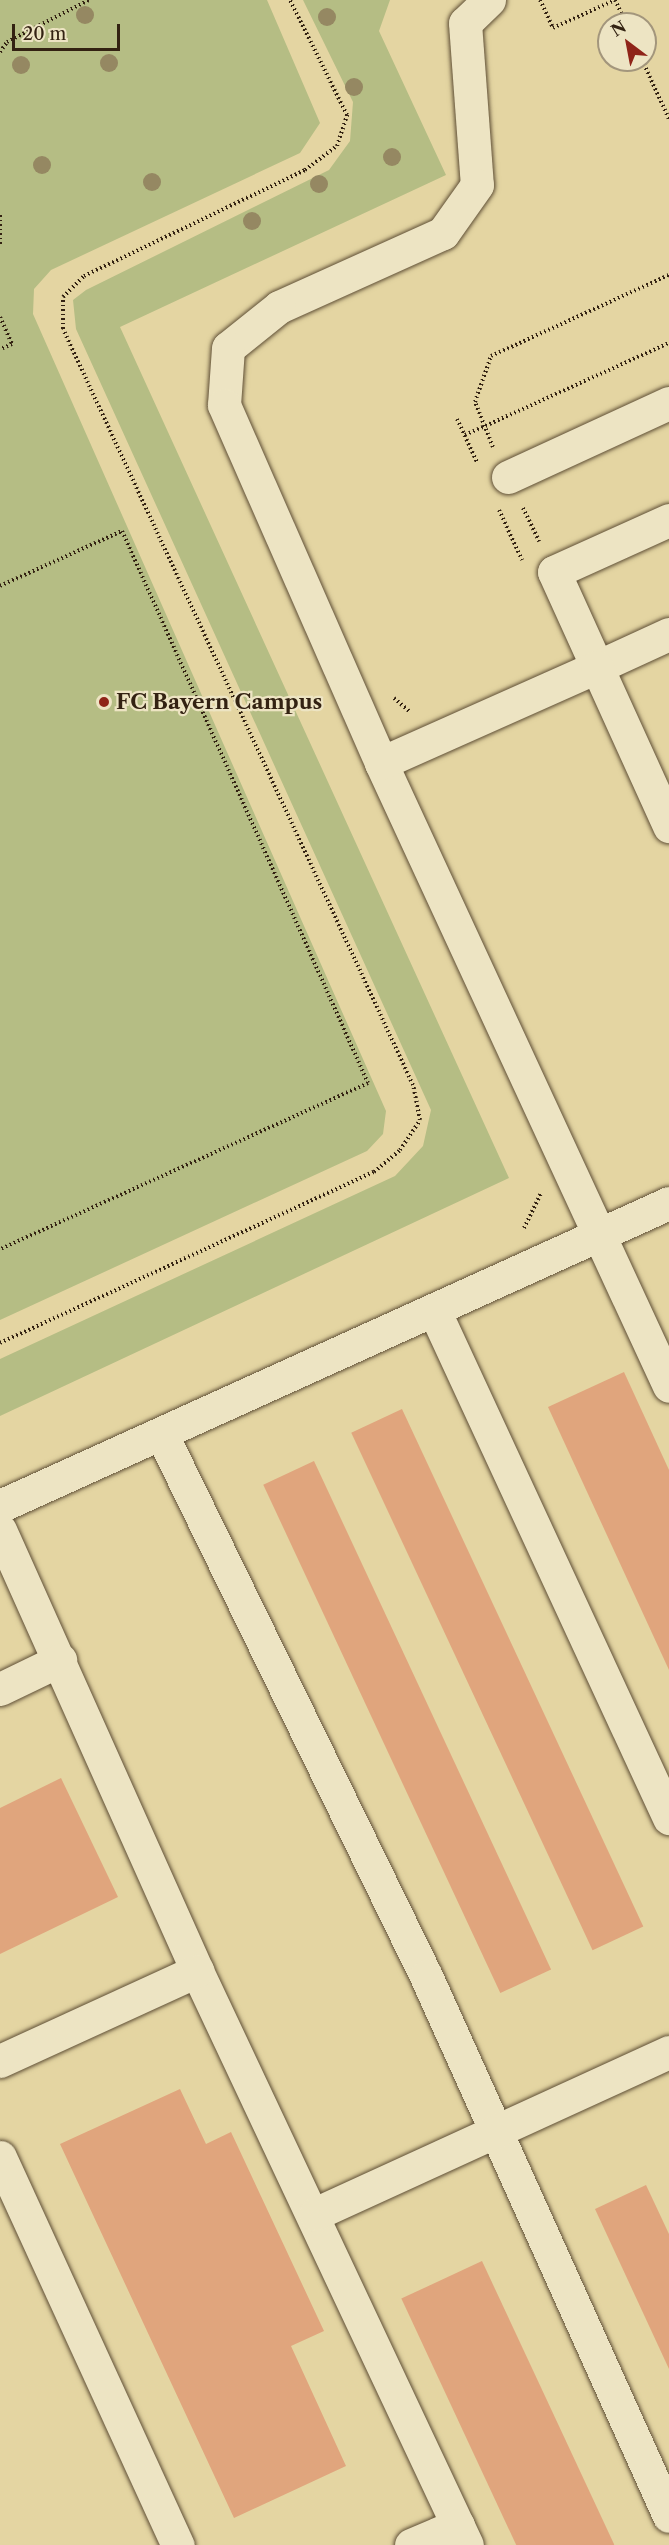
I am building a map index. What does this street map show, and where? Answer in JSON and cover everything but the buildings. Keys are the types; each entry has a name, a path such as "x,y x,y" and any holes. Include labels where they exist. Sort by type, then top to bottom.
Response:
{"lane":[{"path":"489,0 465,23 477,185 443,233 279,308 228,348 224,405 381,763 669,1386"},
{"path":"494,481 669,403"},
{"path":"669,520 541,572 597,667 669,826"},
{"path":"381,763 669,634"},
{"path":"0,1506 669,1203"},
{"path":"434,1310 669,1818"},
{"path":"162,1433 497,2130 669,2516"},
{"path":"0,1530 197,1971 315,2214 463,2535 411,2545"},
{"path":"0,1689 60,1660"},
{"path":"0,2061 197,1971"},
{"path":"315,2214 669,2052"},
{"path":"0,2157 178,2545"}],"path":[{"path":"0,52 27,30 89,0"},
{"path":"0,1343 374,1172 400,1150 420,1120 412,1085 63,329 63,297 84,276 305,170 338,146 347,115 290,0"},
{"path":"540,0 553,28 615,0"},
{"path":"647,72 669,119"},
{"path":"0,215 0,245"},
{"path":"541,572 494,481 484,427 475,402 491,356 669,275"},
{"path":"0,317 12,344 0,349"},
{"path":"465,435 669,343"},
{"path":"457,419 494,481 541,572"},
{"path":"0,586 122,531 368,1083 0,1249"},
{"path":"358,711 392,695 399,707 415,714"}],"green space":[{"name":"FC Bayern Campus","path":"0,0 267,0 320,123 300,153 51,270 34,289 33,314 386,1111 383,1134 367,1151 0,1320"},
{"path":"303,0 390,0 379,31 446,175 120,327 509,1178 0,1416 0,1359 395,1176 423,1146 431,1110 76,329 73,300 86,290 329,170 350,141 353,102"}],"place":[{"name":"FC Bayern Campus","path":"104,702"}]}
